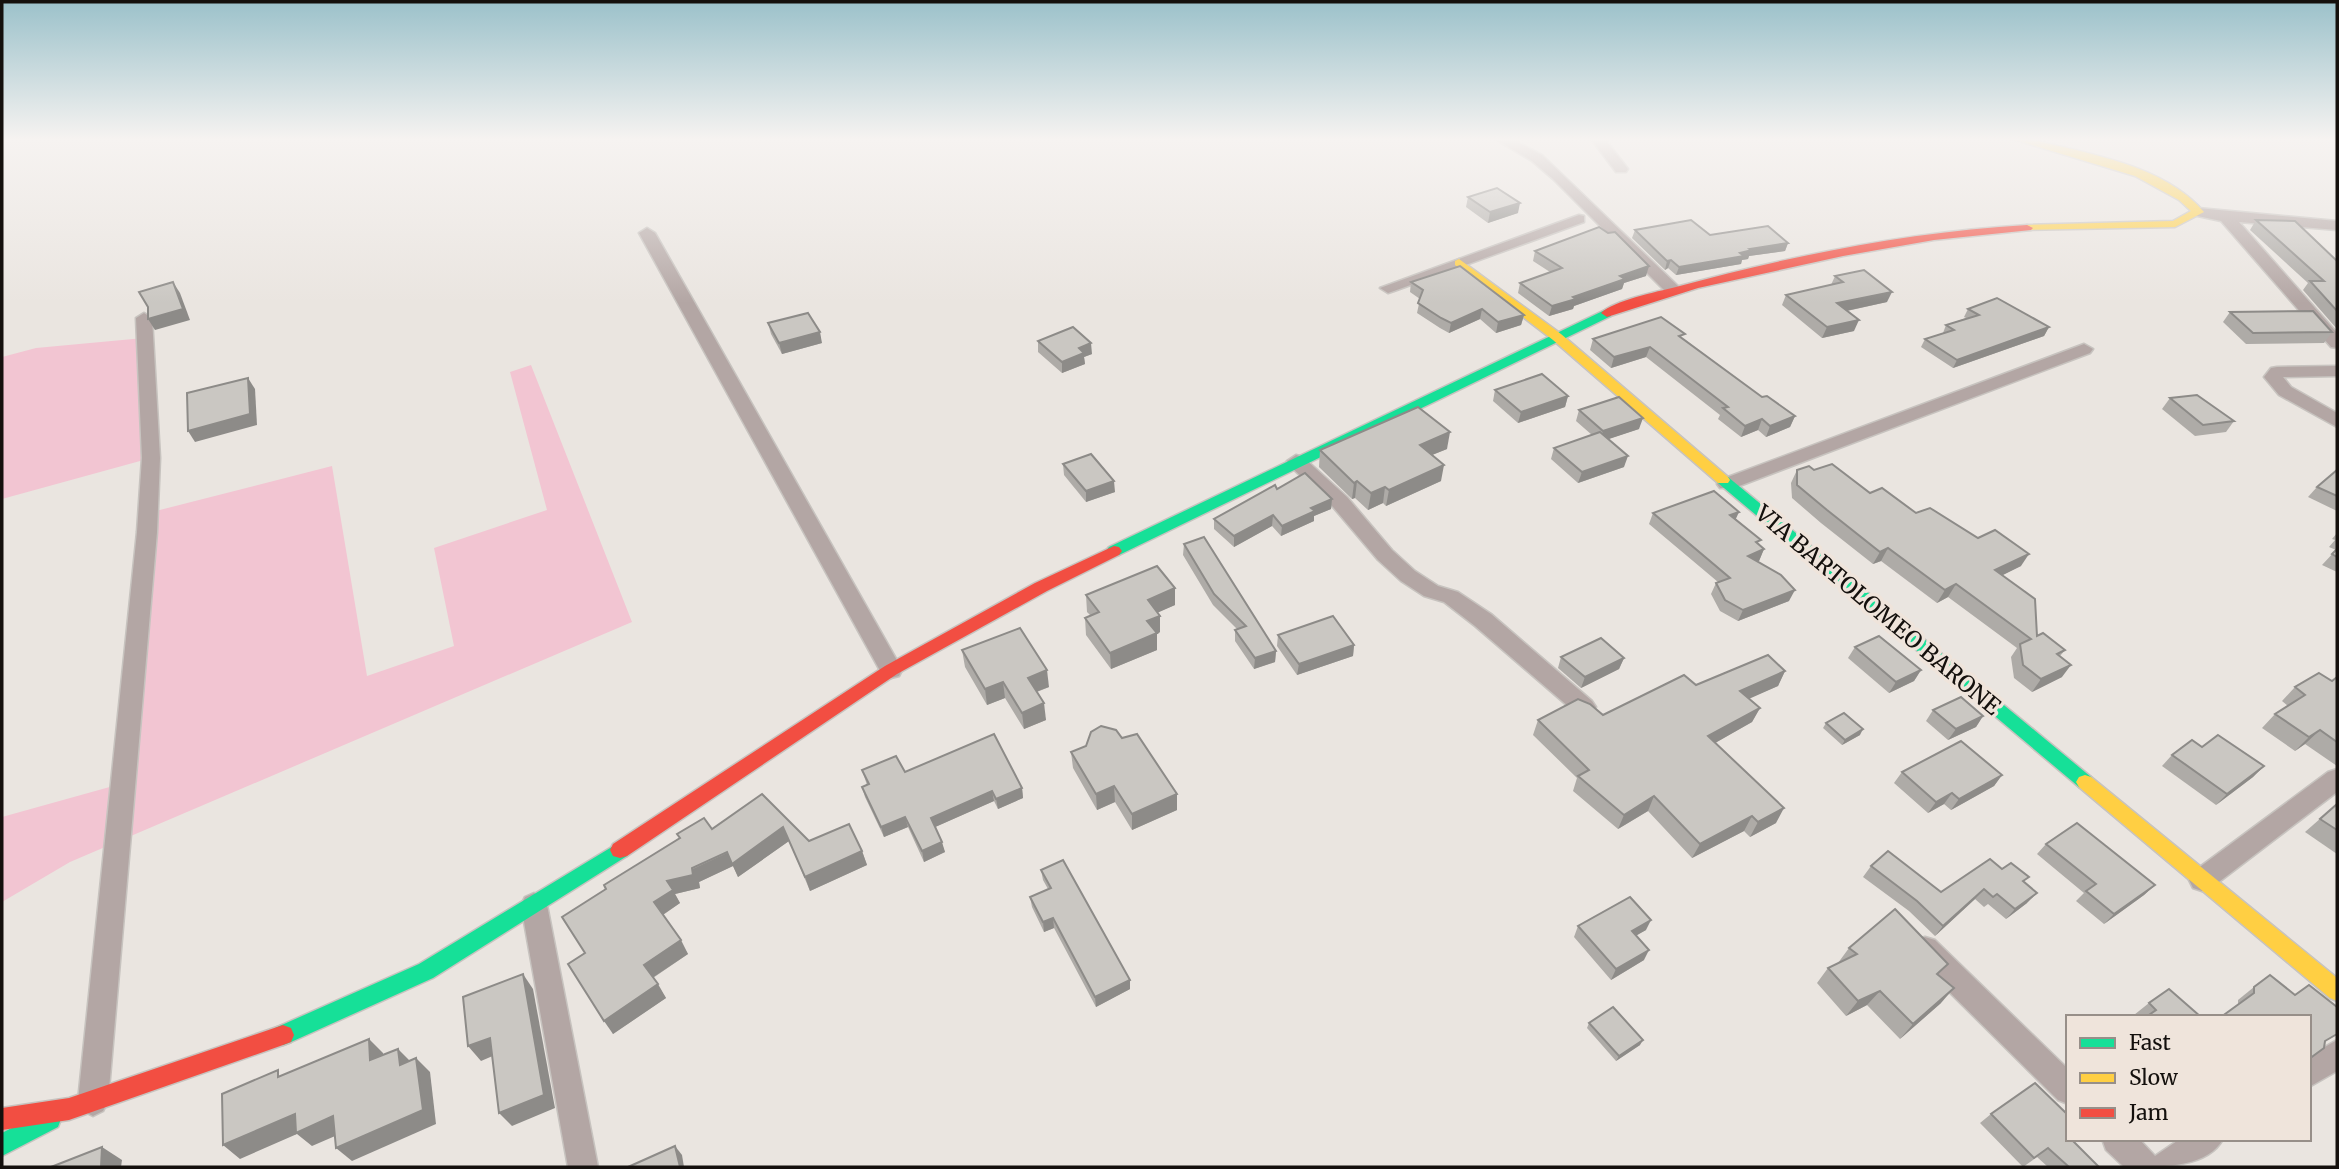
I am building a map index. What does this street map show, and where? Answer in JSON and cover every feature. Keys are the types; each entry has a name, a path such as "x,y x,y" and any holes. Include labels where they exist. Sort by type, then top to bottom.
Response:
{"main road":[{"path":"2,1119 69,1109 309,1026 426,971 534,905 891,670 1041,587 1296,461 1609,312 1674,290 1925,238 1980,232 2175,224 2198,212 2194,203 2181,194"},
{"name":"VIA BARTOLOMEO BARONE","path":"1459,262 1558,337 1727,484 2337,990"},
{"path":"2,1146 69,1109"}],"street":[{"path":"1576,194 1674,290"},
{"path":"2198,212 2226,217 2337,225"},
{"path":"2226,217 2337,343"},
{"path":"1388,288 1579,219"},
{"path":"647,233 891,670"},
{"path":"93,1101 147,532 151,458 144,318"},
{"path":"1727,484 2084,349"},
{"path":"2337,371 2285,371 2277,372 2273,377 2285,391 2337,421"},
{"path":"1296,461 1340,502 1385,555 1408,576 1432,591 1451,597 1483,620 1584,707"},
{"path":"2202,880 2337,779"},
{"path":"534,905 583,1167"},
{"path":"1907,931 2066,1088"},
{"path":"2311,1072 2337,1054"},
{"path":"2119,1141 2145,1167"},
{"path":"2165,1167 2205,1141"}],"shaded area":[{"path":"144,338 151,458 2,499 2,357 36,348"},
{"path":"531,365 632,622 70,862 2,902 2,817 124,783 148,513 332,466 367,676 454,646 434,548 547,510 510,372"}],"building":[{"path":"1479,194 1506,194 1520,203 1490,212 1468,197"},
{"path":"1691,220 1710,235 1768,226 1788,243 1750,249 1752,250 1740,253 1744,256 1679,267 1671,260 1667,261 1635,230"},
{"path":"2256,220 2295,221 2337,261 2337,311 2310,281 2324,281"},
{"path":"1599,227 1608,233 1615,232 1649,266 1620,276 1625,279 1552,306 1520,283 1562,268 1535,251"},
{"path":"1460,266 1524,315 1498,322 1482,309 1451,323 1418,303 1423,290 1411,282"},
{"path":"1864,270 1892,292 1837,303 1859,320 1827,327 1786,295 1843,282 1835,276"},
{"path":"173,282 183,309 148,319 148,307 139,292"},
{"path":"1997,298 2049,327 1957,360 1925,339 1954,330 1946,325 1979,315 1968,309"},
{"path":"2313,311 2332,332 2253,333 2230,312"},
{"path":"808,313 820,332 779,343 768,323"},
{"path":"1661,317 1685,334 1679,336 1762,397 1767,396 1795,416 1770,426 1762,419 1745,426 1723,408 1728,407 1650,347 1614,357 1593,339"},
{"path":"1073,327 1091,343 1079,348 1084,353 1062,362 1038,341"},
{"path":"1542,374 1568,396 1521,412 1495,390"},
{"path":"248,378 250,414 188,431 187,393"},
{"path":"2197,395 2234,421 2203,425 2170,398"},
{"path":"1619,397 1643,418 1603,431 1579,410"},
{"path":"1418,407 1450,432 1420,445 1444,465 1389,490 1385,487 1371,493 1357,481 1354,483 1320,450"},
{"path":"1600,432 1628,456 1582,472 1554,448"},
{"path":"1091,454 1114,481 1086,491 1063,464"},
{"path":"1832,464 1870,493 1882,488 1916,513 1930,508 1978,538 1995,530 2029,554 1995,570 2035,599 2037,636 2043,633 2065,650 2057,654 2071,665 2041,679 2023,665 2020,644 2031,639 1956,584 1945,590 1888,548 1880,552 1797,485 1797,470 1809,466 1814,470"},
{"path":"2337,470 2337,496 2317,487"},
{"path":"1305,473 1332,499 1311,508 1315,511 1282,526 1273,515 1234,536 1214,519 1275,485 1277,489"},
{"path":"1714,491 1739,512 1730,515 1761,540 1756,542 1764,549 1748,556 1781,575 1795,590 1743,610 1725,600 1716,583 1730,578 1653,513"},
{"path":"1204,537 1276,651 1255,658 1235,630 1246,626 1214,594 1184,544"},
{"path":"1157,566 1175,588 1148,600 1160,616 1147,621 1157,633 1110,653 1085,618 1099,612 1086,595"},
{"path":"1333,616 1354,645 1299,664 1278,635"},
{"path":"1020,628 1047,670 1028,678 1044,703 1022,713 1003,682 985,689 962,650"},
{"path":"1879,636 1921,670 1896,682 1855,647"},
{"path":"1601,638 1624,658 1585,677 1561,657"},
{"path":"1768,655 1785,671 1740,691 1760,708 1708,736 1784,808 1758,822 1752,816 1700,844 1654,796 1624,815 1578,776 1589,770 1538,720 1578,699 1590,704 1603,715 1684,675 1696,685"},
{"path":"2319,673 2332,681 2337,677 2337,742 2320,730 2309,737 2275,714 2305,695 2295,687"},
{"path":"1961,697 1983,716 1956,729 1933,710"},
{"path":"1844,713 1863,729 1845,740 1826,723"},
{"path":"1101,726 1116,730 1122,738 1137,734 1177,794 1132,814 1114,786 1096,794 1071,752 1086,746 1091,732"},
{"path":"994,734 1022,788 996,799 992,791 931,818 942,842 922,851 905,817 881,827 862,787 869,784 862,770 896,756 905,772"},
{"path":"2218,735 2264,766 2227,794 2172,755 2192,740 2202,747"},
{"path":"1961,741 2002,775 1959,799 1952,793 1936,802 1902,772"},
{"path":"762,794 809,841 849,824 862,851 805,877 783,827 732,864 727,852 692,868 693,875 667,881 673,890 654,902 681,940 644,965 658,984 604,1021 568,964 585,953 562,917 606,889 604,885 680,838 677,834 704,818 712,829"},
{"path":"2337,804 2337,830 2320,819"},
{"path":"2077,823 2155,885 2114,914 2086,891 2096,884 2046,844"},
{"path":"1888,851 1941,892 1990,859 2002,869 2011,863 2029,877 2023,881 2037,893 2015,909 1997,894 1993,897 1984,889 1943,926 1917,901 1871,866"},
{"path":"1063,860 1130,980 1095,997 1053,918 1043,922 1030,897 1051,888 1041,870"},
{"path":"1630,897 1651,920 1632,931 1649,950 1616,969 1578,926"},
{"path":"1895,909 1948,964 1937,974 1954,988 1913,1024 1880,991 1858,1001 1828,968 1857,954 1849,948"},
{"path":"523,974 544,1095 499,1113 490,1038 468,1046 463,997"},
{"path":"2270,975 2295,995 2309,985 2337,1007 2337,1034 2325,1041 2324,1048 2311,1058 2311,1015 2224,1015 2254,993 2254,987"},
{"path":"2169,989 2199,1015 2149,1015 2156,1010 2149,1003"},
{"path":"1613,1007 1643,1040 1619,1056 1589,1023"},
{"path":"369,1039 370,1060 398,1049 400,1065 416,1058 423,1110 336,1148 333,1116 296,1133 295,1114 223,1145 222,1094 278,1070 278,1077"},
{"path":"2035,1083 2066,1113 2066,1141 2073,1141 2099,1167 2069,1167 2048,1148 2034,1158 1991,1114"},
{"path":"675,1146 680,1167 628,1167"},
{"path":"102,1147 101,1167 51,1167"}],"traffic: fast":[{"path":"1114,551 1607,313"},
{"path":"1723,480 2085,782"},
{"path":"283,1035 426,971 620,850"},
{"path":"2,1145 50,1119"}],"traffic: slow":[{"path":"2027,228 2175,224 2198,212 2177,194"},
{"path":"1459,263 1557,337 1723,480"},
{"path":"2085,782 2337,991"}],"traffic: jam":[{"path":"1607,313 1694,286 1843,252 1934,237 2027,228"},
{"path":"620,850 891,670 1041,587 1114,551"},
{"path":"2,1119 69,1109 283,1035"}]}
